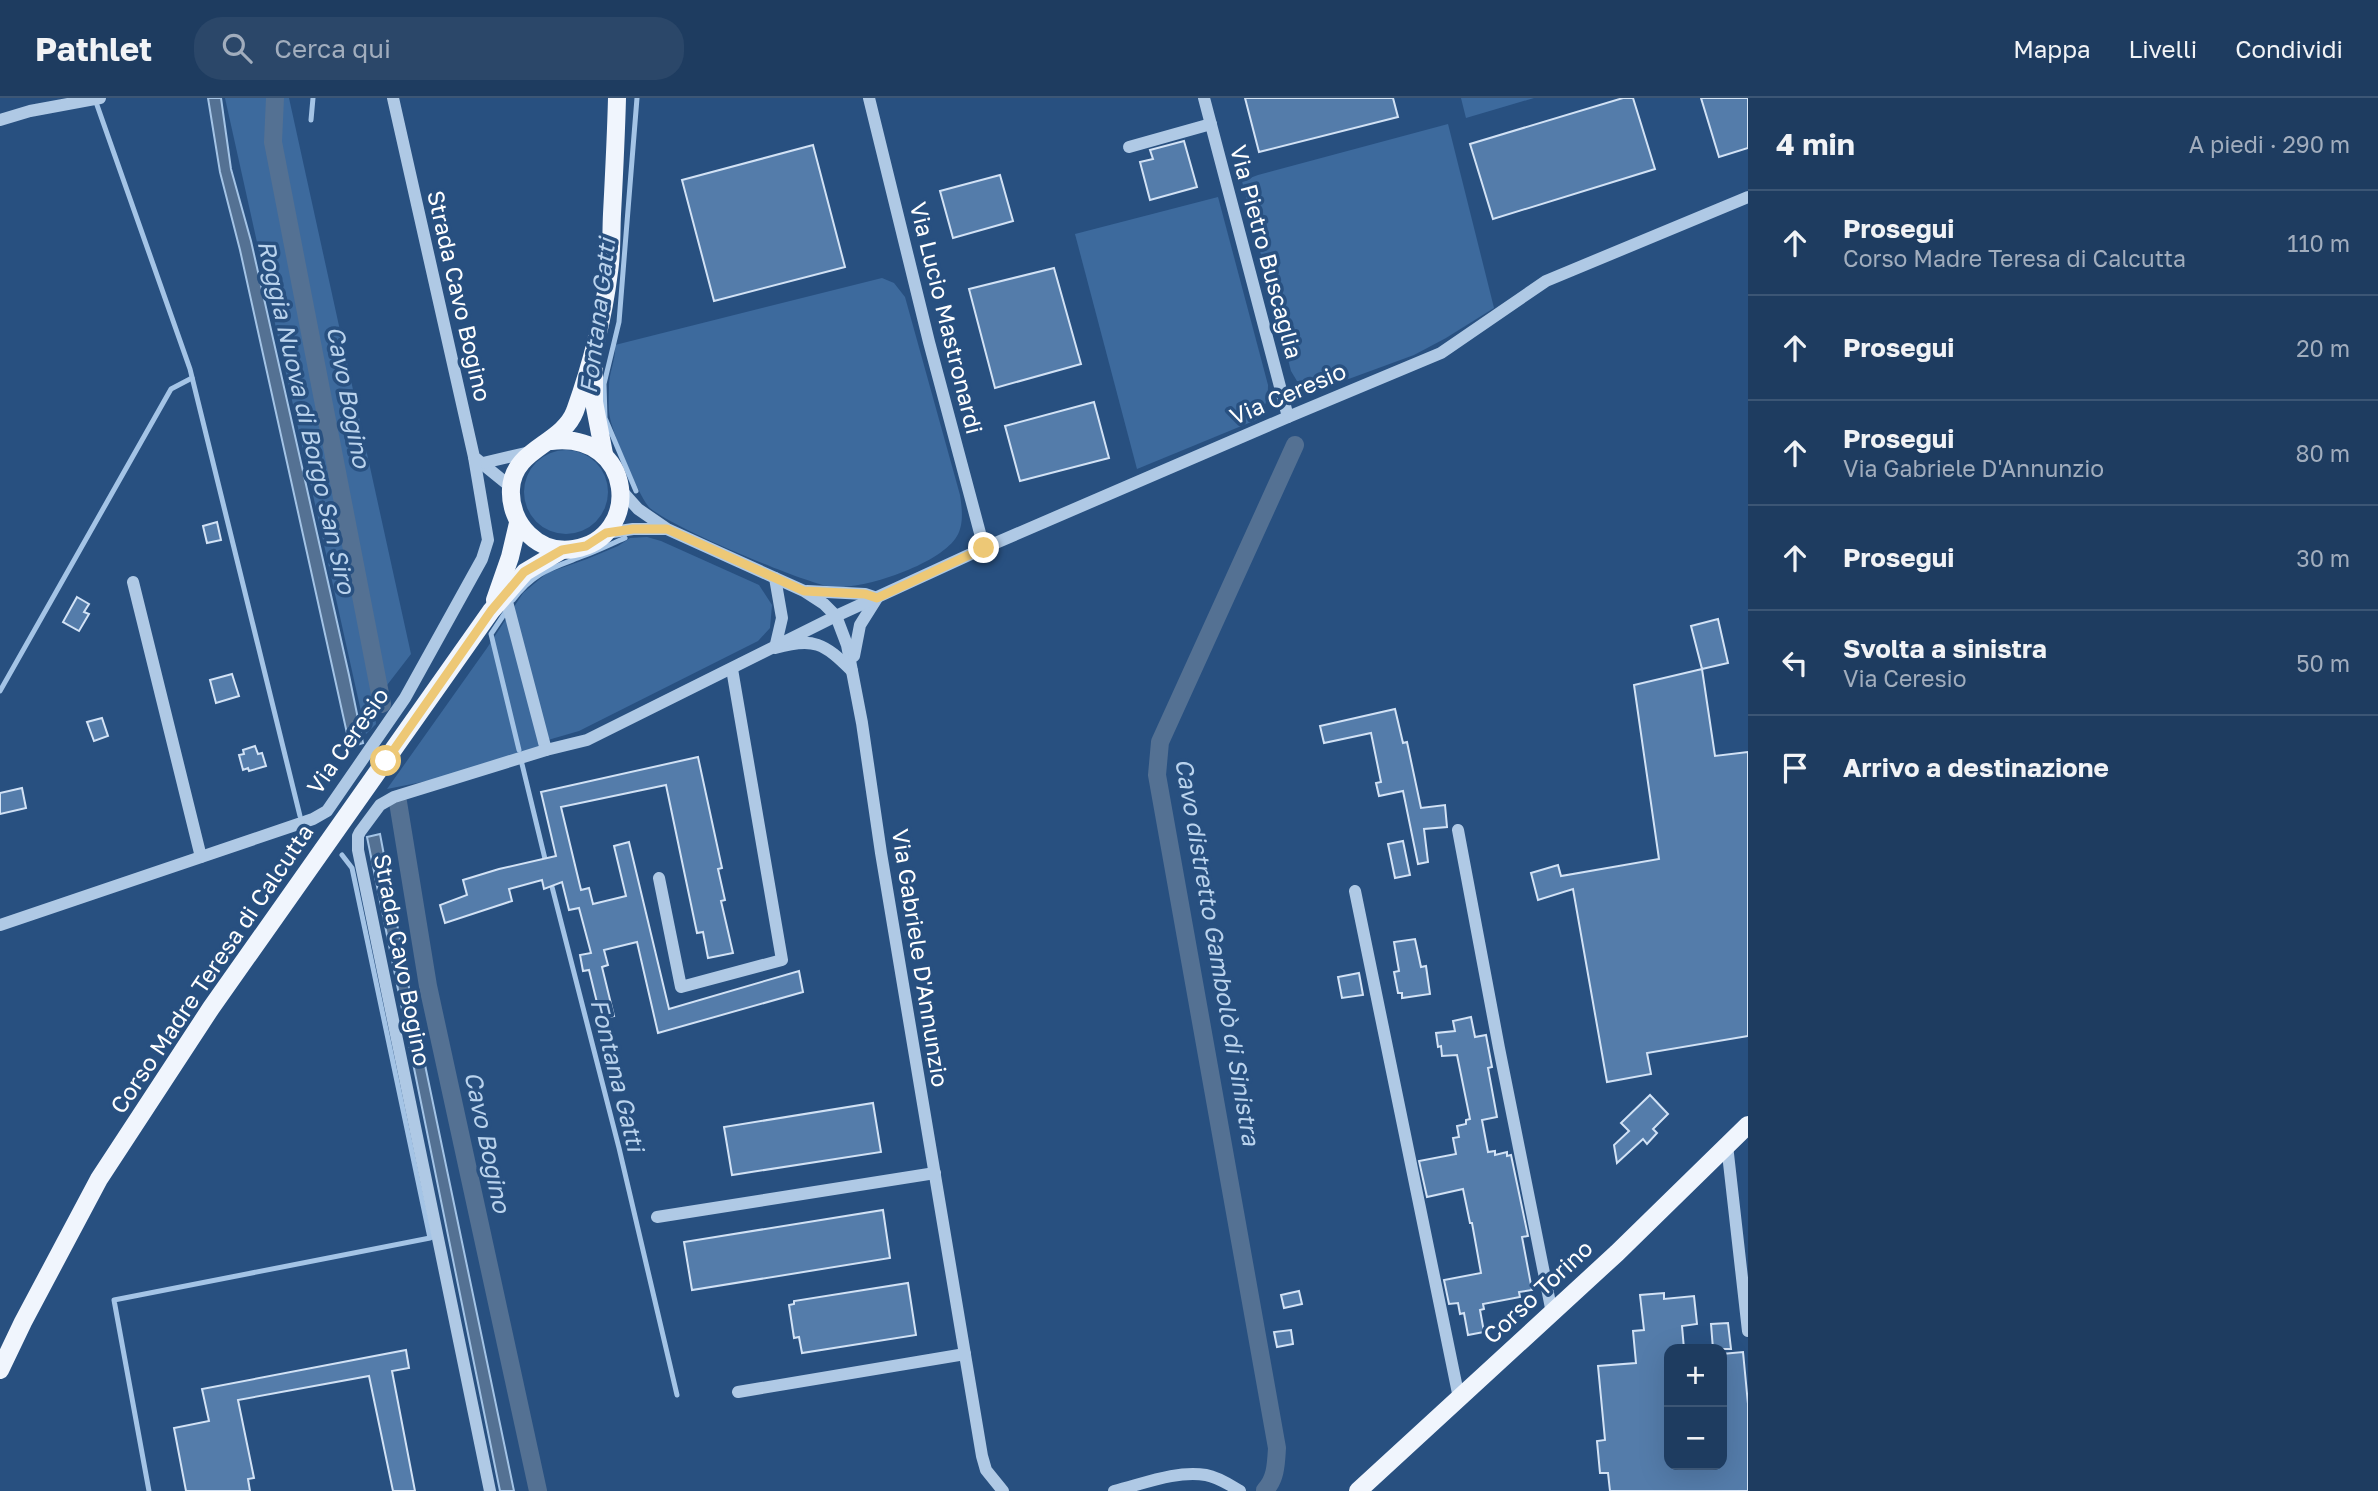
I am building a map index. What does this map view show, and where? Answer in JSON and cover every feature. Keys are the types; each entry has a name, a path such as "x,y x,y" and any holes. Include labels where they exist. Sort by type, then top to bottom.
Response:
{"main road":[{"path":"551,441 574,415 593,356 610,272 617,98"},
{"path":"593,356 594,402 604,454"},
{"path":"566,439 593,446 604,454 616,470 621,490 618,513 606,533 586,546 562,550 537,542 526,534 518,523 511,506 511,487 517,467 531,451 551,441 566,439"},
{"name":"Corso Madre Teresa di Calcutta","path":"491,611 510,557 518,523"},
{"name":"Corso Madre Teresa di Calcutta","path":"0,1370 106,1168 211,1008 491,611 524,572 562,550"},
{"name":"Corso Torino","path":"1358,1491 1617,1253 1748,1125"}],"street":[{"path":"0,120 30,110 100,98"},
{"name":"Strada Cavo Bogino","path":"393,98 479,460"},
{"name":"Via Lucio Mastronardi","path":"869,98 929,342 984,548"},
{"name":"Via Pietro Buscaglia","path":"1204,98 1288,417"},
{"path":"1129,147 1211,124"},
{"name":"Via Ceresio","path":"836,616 984,548 1441,353 1546,281 1748,197"},
{"path":"479,460 531,451"},
{"path":"479,460 511,487"},
{"name":"Via Ceresio","path":"0,925 313,819 327,811 405,698 482,559 488,540 479,460"},
{"path":"621,490 638,509 667,529 804,591 836,616"},
{"path":"606,533 633,529 667,529"},
{"path":"775,578 782,618 775,648 793,643 817,643 832,651 852,671"},
{"path":"133,582 201,856"},
{"path":"804,591 865,594 877,598 860,625 852,671"},
{"path":"505,594 546,750"},
{"name":"Strada Cavo Bogino","path":"489,1491 358,850 358,836 375,810 394,797 587,740 836,616"},
{"name":"Via Gabriele D'Annunzio","path":"836,616 843,631 852,671 982,1456 986,1470 1003,1491"},
{"path":"659,878 681,987 782,960 732,669"},
{"path":"1458,830 1552,1313"},
{"path":"1355,891 1460,1398"},
{"path":"1727,1145 1748,1331"},
{"path":"657,1217 935,1173"},
{"path":"738,1392 965,1354"},
{"path":"1114,1491 1177,1475 1192,1474 1208,1475 1240,1491"}],"shaded area":[{"path":"208,98 221,98 231,169 251,241 349,675 363,743 350,747 240,250 220,172"},
{"path":"225,98 289,98 411,654 374,702 376,724 366,734"},
{"path":"1461,98 1534,98 1466,118"},
{"path":"1448,124 1494,308 1414,355 1335,384 1310,387 1297,381 1291,371 1242,181"},
{"path":"1218,197 1268,385 1265,404 1256,420 1137,469 1075,234"},
{"path":"882,278 894,283 905,297 960,495 961,526 948,546 919,565 881,580 832,587 794,576 736,552 679,526 648,506 626,464 610,418 609,381 615,345"},
{"path":"566,450 582,453 596,462 605,476 608,492 605,508 596,522 582,531 566,534 550,531 536,522 527,508 524,492 527,476 536,462 550,453"},
{"path":"647,537 759,585 772,605 770,628 758,641 579,731 541,742 537,750 432,780 387,789 523,593 547,573 618,546 630,538"},
{"path":"380,834 410,993 514,1491 500,1491 367,837"}],"building":[{"path":"1245,98 1393,98 1398,117 1259,152"},
{"path":"1623,98 1633,98 1655,169 1493,219 1470,144"},
{"path":"1701,98 1748,98 1748,148 1719,157"},
{"path":"1184,141 1197,187 1150,200 1140,162 1153,159 1150,150"},
{"path":"813,145 845,267 714,301 682,180"},
{"path":"1000,175 1013,221 953,238 940,191"},
{"path":"1054,268 1081,364 995,388 969,289"},
{"path":"1094,402 1109,458 1020,481 1005,426"},
{"path":"217,522 221,540 207,543 203,526"},
{"path":"77,597 89,604 84,612 89,614 79,631 63,622"},
{"path":"1718,619 1728,663 1702,669 1691,626"},
{"path":"1702,669 1715,756 1748,752 1748,1036 1647,1053 1651,1074 1607,1082 1573,889 1538,900 1531,873 1558,865 1561,876 1659,859 1634,685"},
{"path":"232,674 239,696 216,703 210,680"},
{"path":"1395,709 1403,743 1407,742 1421,808 1445,805 1447,827 1424,829 1428,862 1418,864 1403,791 1379,796 1376,783 1381,782 1371,733 1324,743 1320,726"},
{"path":"102,718 108,736 94,741 87,722"},
{"path":"255,746 258,754 262,753 266,766 243,770 239,755 244,754 243,750"},
{"path":"698,757 722,868 718,869 725,900 721,901 733,953 708,958 703,932 697,933 666,785 561,807 581,890 589,888 593,904 626,896 614,846 629,842 669,1009 799,971 803,992 658,1033 637,942 604,950 608,965 602,967 614,1016 601,1019 589,970 583,971 580,955 591,953 579,908 569,910 562,882 544,889 542,880 509,889 512,901 445,923 440,905 467,895 463,880 556,856 541,792"},
{"path":"22,788 26,808 0,814 0,793"},
{"path":"1403,841 1410,875 1395,878 1388,844"},
{"path":"1415,939 1421,967 1426,966 1430,994 1402,998 1402,993 1398,993 1394,972 1399,971 1394,942"},
{"path":"1359,973 1363,995 1342,998 1338,977"},
{"path":"1471,1017 1475,1037 1486,1035 1492,1067 1488,1068 1497,1117 1482,1120 1488,1152 1495,1151 1495,1155 1507,1152 1507,1156 1511,1155 1528,1236 1522,1237 1532,1290 1519,1292 1520,1297 1483,1304 1484,1309 1480,1310 1484,1332 1468,1335 1464,1313 1460,1314 1458,1303 1449,1304 1444,1280 1481,1273 1463,1189 1427,1197 1419,1161 1456,1154 1453,1138 1459,1137 1457,1126 1466,1124 1466,1120 1470,1119 1457,1055 1442,1056 1436,1033 1455,1031 1453,1021"},
{"path":"1650,1095 1668,1114 1653,1129 1657,1133 1647,1144 1643,1139 1617,1163 1614,1145 1629,1131 1621,1123"},
{"path":"873,1103 881,1152 732,1175 724,1127"},
{"path":"883,1210 890,1258 692,1290 684,1242"},
{"path":"908,1283 916,1335 802,1353 799,1337 794,1338 789,1305 794,1304 794,1301"},
{"path":"1299,1291 1302,1304 1284,1308 1281,1295"},
{"path":"1664,1293 1664,1299 1694,1296 1697,1324 1682,1326 1684,1344 1664,1344 1664,1470 1727,1470 1727,1354 1743,1352 1748,1404 1748,1491 1610,1491 1608,1473 1600,1473 1597,1441 1605,1440 1598,1366 1636,1363 1633,1331 1644,1330 1640,1295"},
{"path":"1728,1323 1731,1349 1727,1349 1727,1344 1713,1344 1711,1324"},
{"path":"1291,1330 1293,1344 1277,1347 1274,1332"},
{"path":"406,1350 409,1368 392,1371 415,1491 393,1491 369,1376 238,1400 254,1478 248,1479 250,1491 186,1491 174,1428 209,1421 202,1389"}],"waterway":[{"name":"Cavo Bogino","path":"275,98 273,142 382,704"},
{"path":"311,120 313,98"},
{"name":"Fontana Gatti","path":"636,491 605,418 604,384 619,322 637,98"},
{"path":"97,105 190,369 300,816"},
{"path":"0,691 171,389 192,378"},
{"name":"Cavo distretto Gambolò di Sinistra","path":"1265,1490 1273,1476 1277,1448 1157,775 1160,742 1295,445"},
{"name":"Fontana Gatti","path":"513,600 528,583 544,572 625,538"},
{"name":"Fontana Gatti","path":"505,613 491,634 519,750"},
{"name":"Fontana Gatti","path":"522,764 546,863"},
{"name":"Cavo Bogino","path":"398,802 428,986 538,1491"},
{"path":"149,1491 114,1300 430,1238 352,868 342,855"},
{"name":"Fontana Gatti","path":"550,879 619,1148 677,1395"}],"route":[{"path":"386,761 491,611 524,572 562,550 586,546 606,533 633,529 667,529 804,591 865,594 877,598 984,548"}],"water label":[{"name":"Roggia Nuova di Borgo San Siro","path":"306,417"}]}
